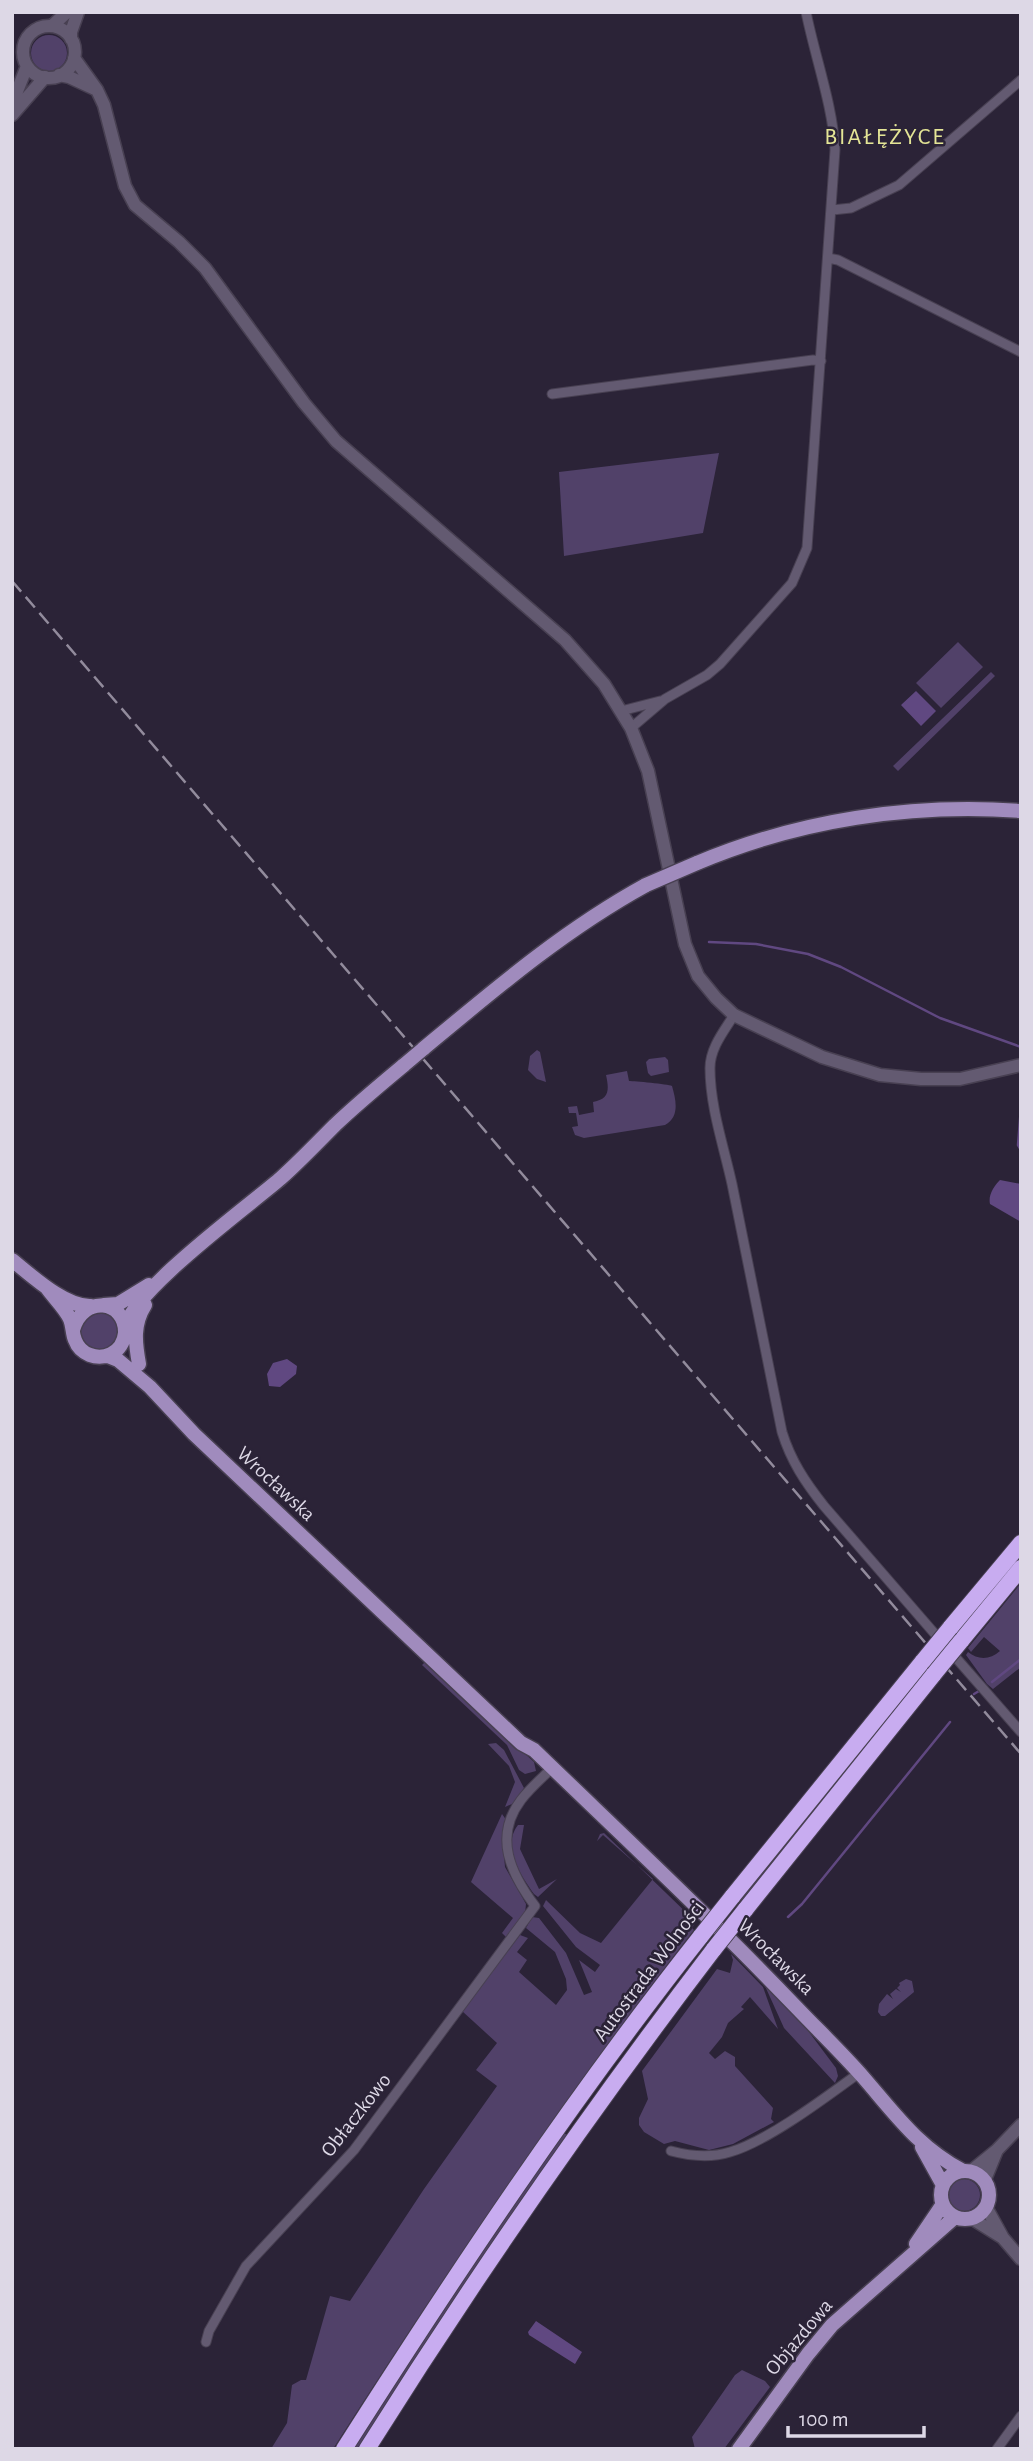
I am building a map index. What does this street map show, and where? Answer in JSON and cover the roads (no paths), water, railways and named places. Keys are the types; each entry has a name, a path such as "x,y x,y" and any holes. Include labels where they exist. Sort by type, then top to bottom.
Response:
{"highway":[{"name":"Autostrada Wolności","path":"344,2449 447,2289 561,2123 701,1936 1021,1543"},
{"name":"Autostrada Wolności","path":"367,2449 464,2300 613,2084 714,1949 1021,1568"}],"main road":[{"path":"47,1288 69,1316 79,1348 97,1357 108,1356 119,1348 131,1312 165,1276 284,1175 351,1111 551,946 599,913 646,886 697,863 767,838 842,820 917,811 1021,811"},
{"path":"12,1260 47,1288 79,1305 113,1308 120,1316 125,1334"},
{"path":"73,1330 76,1318 97,1306 118,1304 165,1276"},
{"path":"139,1364 135,1343 136,1325 143,1308 165,1276"},
{"name":"Wrocławska","path":"125,1334 126,1346 139,1364 150,1387"},
{"name":"Wrocławska","path":"108,1356 118,1360 150,1387 211,1451 378,1607 433,1650 526,1736 534,1750 762,1972 859,2073 919,2143 943,2185"},
{"name":"Wrocławska","path":"919,2143 945,2162 967,2171"},
{"path":"967,2171 977,2174 985,2182 989,2193 986,2207 979,2214 971,2218 955,2217 943,2204 941,2191 951,2175 967,2171"},
{"name":"Objazdowa","path":"903,2263 943,2204"},
{"name":"Objazdowa","path":"739,2449 832,2325 955,2217"}],"street":[{"path":"52,26 66,12"},
{"path":"59,75 68,69 74,58 71,32 78,12"},
{"path":"631,728 665,699 692,685 720,664 783,595 798,572 809,536 832,210 834,133 806,12"},
{"path":"71,39 65,32 52,26 42,27 28,36 23,51 27,66 33,72 46,77 69,76 97,90"},
{"path":"74,58 97,90 108,118 125,186 135,205 205,268 304,403 336,441 565,640 592,668 621,710 648,771 685,944 698,976 716,998 734,1015 822,1056 880,1075 960,1079 1021,1065"},
{"path":"12,104 27,66"},
{"path":"12,114 46,77"},
{"path":"832,210 852,208 898,185 1021,79"},
{"path":"828,258 838,260 1021,352"},
{"path":"552,394 821,361"},
{"path":"621,710 665,699"},
{"path":"734,1015 712,1055 710,1068 715,1109 782,1432 789,1454 824,1506 1021,1731"},
{"name":"Obłaczkowo","path":"206,2343 209,2331 246,2266 354,2150 535,1906 511,1867 507,1849 508,1833 512,1815 520,1801 552,1768"},
{"path":"671,2151 710,2156 737,2149 786,2122 859,2073"},
{"path":"967,2171 997,2150 1021,2124"},
{"path":"985,2182 997,2150"},
{"path":"986,2207 1003,2238 1021,2259"},
{"path":"971,2218 1003,2238"},
{"path":"997,2449 1021,2416"}],"waterway":[{"path":"709,942 756,944 808,954 841,967 940,1018 1021,1047"},
{"path":"1021,1107 1018,1145 1021,1150"},
{"path":"992,1682 1021,1659"},
{"path":"974,1694 979,1691"},
{"path":"788,1917 802,1904 950,1722"}],"railway":[{"path":"12,581 1021,1754"}],"district":[{"name":"BIAŁĘŻYCE","path":"885,137"}]}
